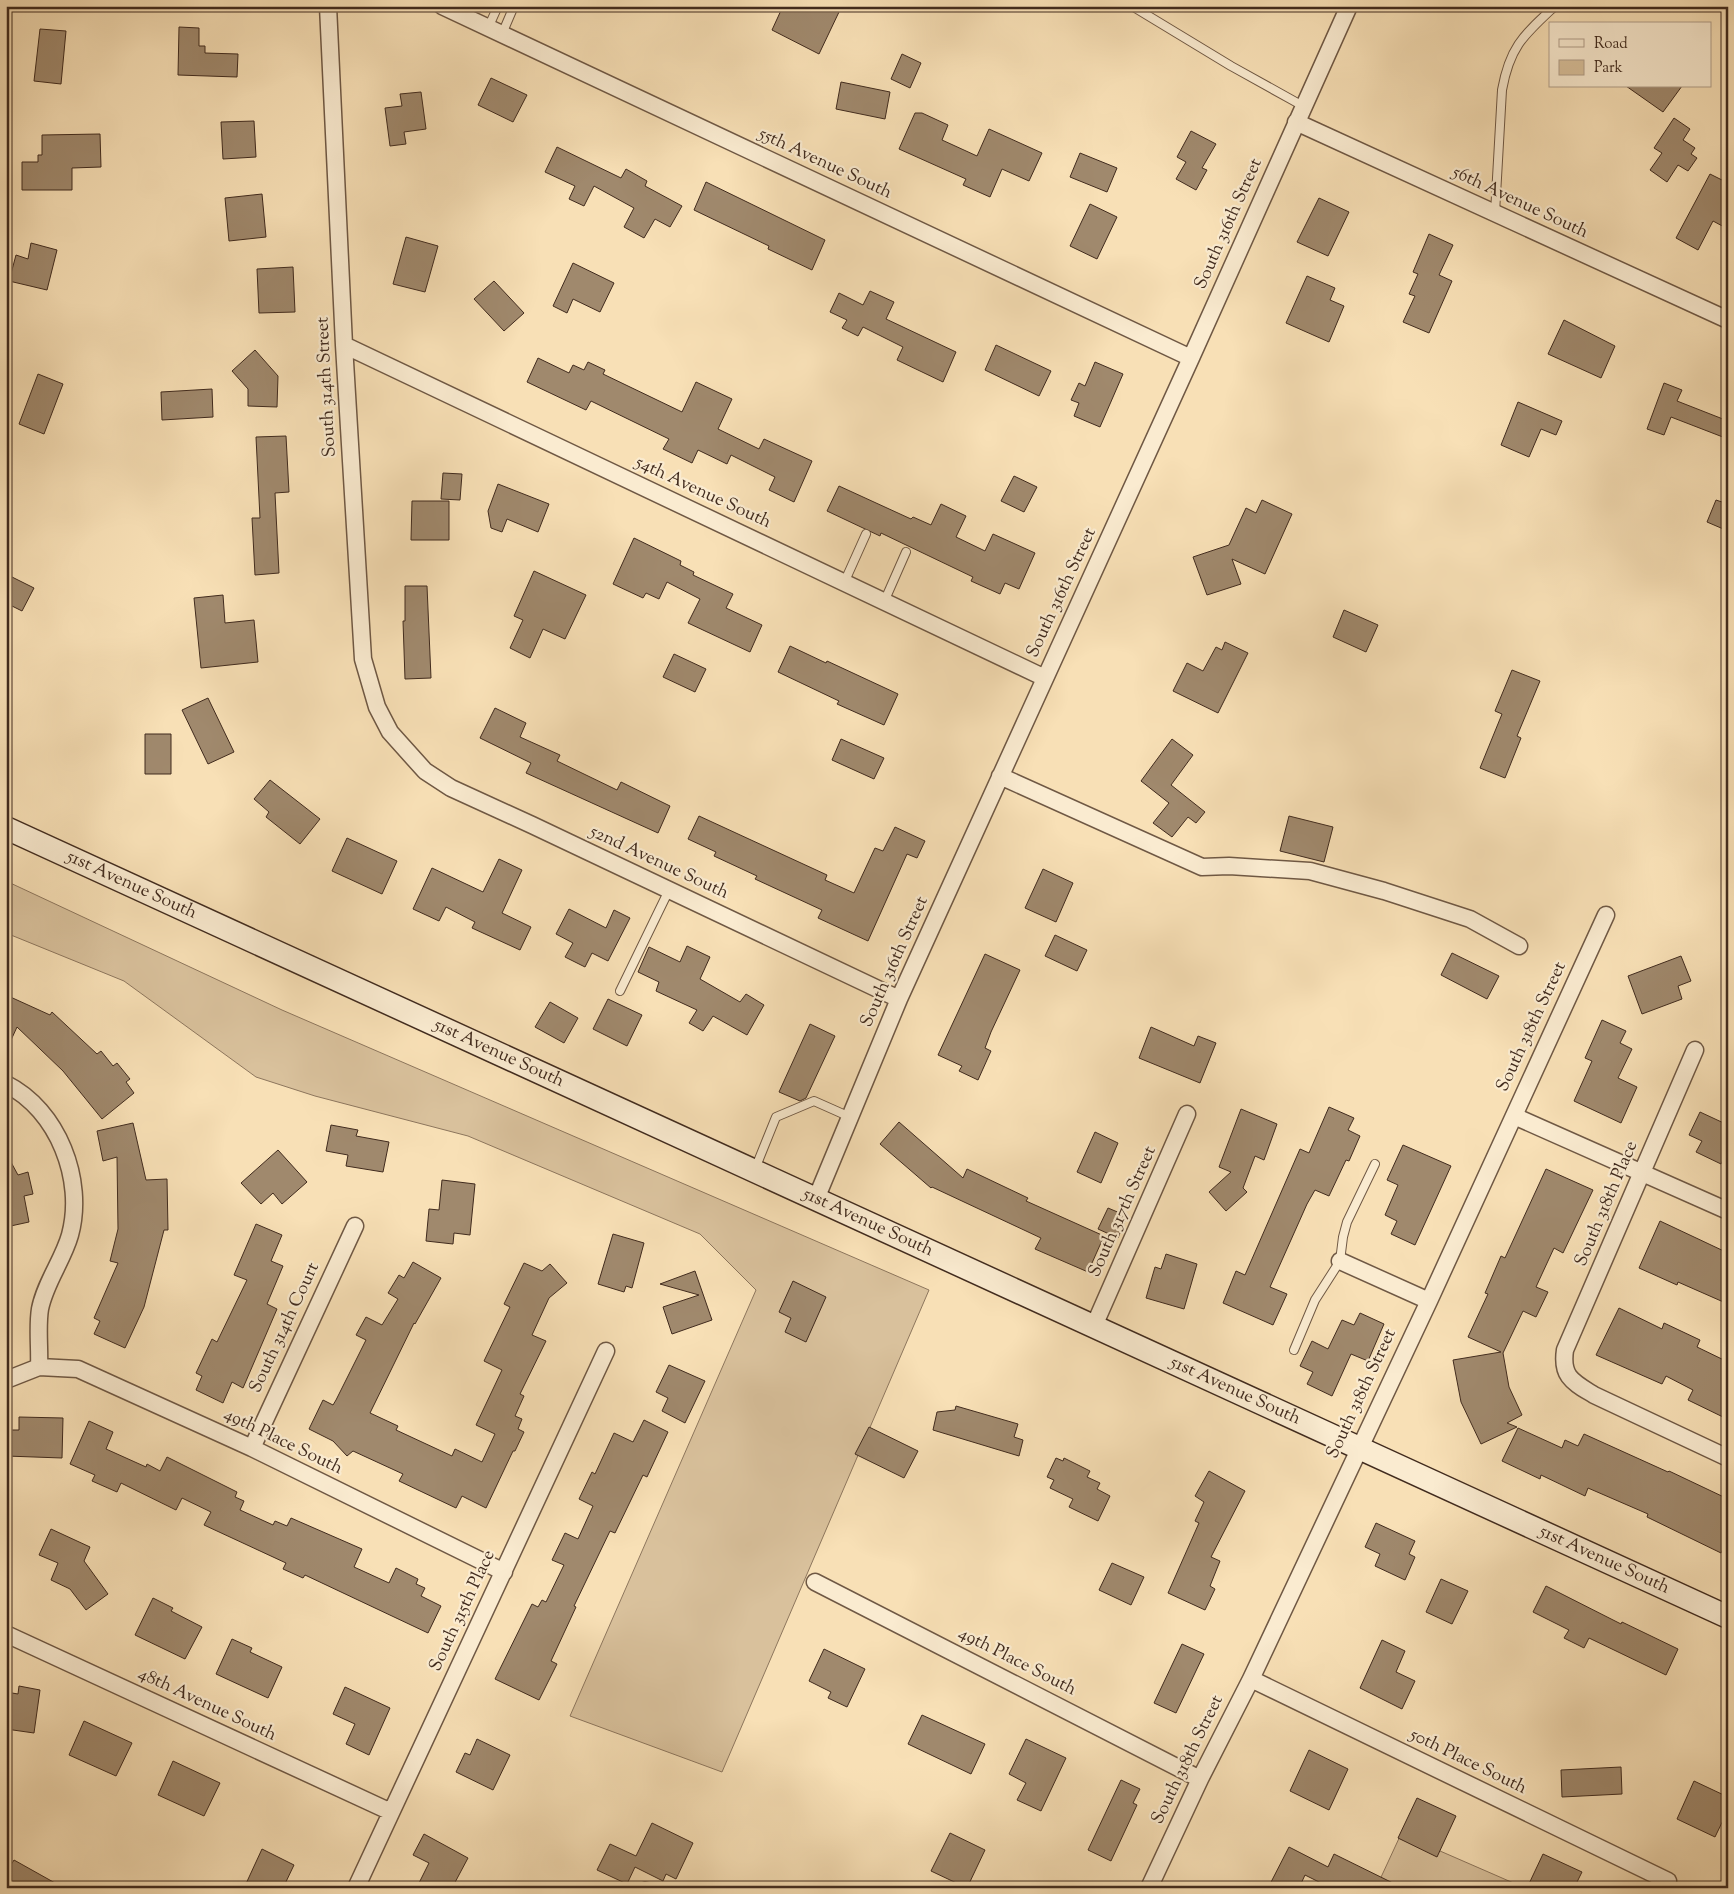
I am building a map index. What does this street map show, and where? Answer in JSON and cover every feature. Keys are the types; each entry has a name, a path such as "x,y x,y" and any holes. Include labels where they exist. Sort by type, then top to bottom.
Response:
{"main road":[{"name":"51st Avenue South","path":"6,828 1728,1617"}],"street":[{"name":"South 314th Street","path":"328,6 344,345 363,659 368,682 382,718 394,738 409,754"},
{"name":"55th Avenue South","path":"442,6 1191,358"},
{"name":"South 316th Street","path":"816,1199 899,999 1349,6"},
{"name":"56th Avenue South","path":"1296,122 1728,320"},
{"name":"54th Avenue South","path":"344,345 1044,678"},
{"name":"52nd Avenue South","path":"409,754 425,771 451,788 899,999"},
{"path":"1000,776 1202,867 1310,871 1384,891 1470,919 1519,946"},
{"name":"South 318th Street","path":"1148,1888 1200,1779 1251,1679 1429,1301 1606,915"},
{"name":"South 318th Place","path":"1695,1050 1565,1350 1563,1365 1568,1375 1578,1385 1594,1395 1728,1458"},
{"path":"6,1084 26,1096 48,1120 59,1140 67,1161 75,1198 70,1236 40,1309 39,1366 6,1380"},
{"name":"South 317th Street","path":"1094,1326 1187,1114"},
{"path":"1514,1116 1728,1212"},
{"name":"South 314th Court","path":"252,1448 355,1226"},
{"path":"1340,1261 1429,1301"},
{"name":"South 315th Place","path":"356,1888 606,1351"},
{"name":"49th Place South","path":"39,1366 78,1369 252,1448 504,1572"},
{"name":"49th Place South","path":"815,1582 1200,1779"},
{"name":"48th Avenue South","path":"6,1634 391,1812"},
{"name":"50th Place South","path":"1251,1679 1668,1880"}],"lane":[{"path":"495,31 514,6"},
{"path":"1132,6 1231,66 1303,106"},
{"path":"1495,213 1502,90 1506,70 1512,54 1528,31 1555,6"},
{"path":"495,31 497,7"},
{"path":"844,583 866,534"},
{"path":"884,602 906,552"},
{"path":"620,991 669,890"},
{"path":"754,1171 776,1117 814,1101 850,1117"},
{"path":"1294,1350 1315,1300 1340,1261 1347,1222 1375,1164"}],"green space":[{"path":"6,881 282,1010 929,1290 722,1772 570,1716 756,1290 700,1234 468,1136 315,1096 256,1077 124,981 6,933"},
{"path":"1401,1834 1525,1888 1376,1888"}],"building":[{"path":"783,6 826,6 839,12 819,54 772,30"},
{"path":"179,27 199,28 199,46 205,46 205,53 238,54 237,77 178,75"},
{"path":"40,29 66,31 61,84 34,81"},
{"path":"902,54 921,63 910,88 891,79"},
{"path":"491,78 527,95 513,122 478,105"},
{"path":"841,82 890,92 885,119 836,109"},
{"path":"1629,88 1681,88 1663,112"},
{"path":"421,92 426,129 404,132 406,144 390,146 385,108 402,106 400,94"},
{"path":"915,113 922,113 948,125 942,140 977,156 989,129 1042,153 1029,181 1002,169 990,197 963,185 966,179 899,149"},
{"path":"1674,118 1690,129 1683,140 1695,148 1691,154 1697,158 1688,171 1678,165 1667,182 1650,170 1662,153 1654,148"},
{"path":"254,121 256,157 223,159 221,122"},
{"path":"1191,131 1216,144 1202,168 1207,170 1196,190 1176,179 1186,162 1177,157"},
{"path":"100,134 101,167 72,168 72,190 22,190 22,162 38,162 38,155 42,155 42,135"},
{"path":"557,147 621,178 626,169 647,181 645,186 682,206 670,227 655,219 644,238 624,227 634,208 594,186 584,206 569,199 575,186 545,172"},
{"path":"1080,153 1117,168 1107,192 1070,177"},
{"path":"1710,174 1728,183 1728,229 1713,221 1698,250 1676,238"},
{"path":"706,182 825,240 812,270 768,249 769,246 694,210"},
{"path":"262,194 266,237 229,241 225,198"},
{"path":"1319,198 1349,212 1328,256 1297,242"},
{"path":"1090,204 1117,217 1097,259 1070,246"},
{"path":"1429,234 1453,245 1439,275 1452,281 1429,333 1403,322 1415,296 1409,294 1418,274 1413,272"},
{"path":"406,237 438,246 425,292 393,284"},
{"path":"31,243 57,250 47,290 9,281 16,255 28,259"},
{"path":"573,263 614,283 600,312 573,299 567,313 553,306"},
{"path":"293,267 295,312 259,313 257,269"},
{"path":"1307,276 1335,288 1330,300 1344,306 1329,342 1286,323"},
{"path":"494,281 524,313 504,331 474,299"},
{"path":"870,291 894,302 886,319 956,352 943,382 897,360 903,347 863,327 858,336 842,328 847,320 830,312 839,293 863,305"},
{"path":"1564,320 1615,346 1601,378 1548,354"},
{"path":"996,345 1051,371 1039,396 985,370"},
{"path":"255,350 278,376 277,407 248,406 248,389 232,371"},
{"path":"538,358 569,373 573,365 584,370 588,362 605,370 603,374 682,412 696,382 732,399 718,429 759,449 764,439 812,461 794,502 769,490 775,477 731,455 727,464 698,450 692,463 663,449 669,439 591,401 586,410 527,382"},
{"path":"1095,362 1123,374 1100,427 1074,416 1079,403 1071,400 1079,383 1085,386"},
{"path":"38,374 63,384 44,434 19,424"},
{"path":"1664,383 1682,390 1677,401 1728,421 1728,439 1671,417 1664,435 1647,429"},
{"path":"212,389 213,417 162,420 161,392"},
{"path":"1518,402 1562,421 1556,435 1541,429 1529,457 1501,445"},
{"path":"286,436 289,492 275,493 279,573 255,575 252,518 260,518 256,437"},
{"path":"443,473 462,474 460,500 441,499"},
{"path":"1014,476 1037,487 1024,512 1001,501"},
{"path":"498,484 549,504 538,532 507,519 502,532 491,528 488,511"},
{"path":"839,486 911,519 913,517 931,525 941,504 966,516 956,537 985,551 993,534 1035,553 1019,589 1005,583 1000,594 971,581 973,577 881,533 880,536 827,511"},
{"path":"1262,500 1292,514 1265,574 1232,559 1241,584 1207,595 1193,557 1229,545 1246,508 1256,513"},
{"path":"1716,500 1728,504 1728,531 1707,522"},
{"path":"412,501 449,501 449,540 411,540"},
{"path":"634,538 681,561 680,565 694,572 693,575 733,594 726,608 762,625 750,652 688,623 700,599 667,582 659,599 646,593 643,598 613,584"},
{"path":"534,571 586,595 565,639 543,629 530,658 510,648 523,620 514,616"},
{"path":"6,574 34,588 22,611 6,603"},
{"path":"405,586 427,586 431,678 405,679 403,621 405,621"},
{"path":"223,595 225,623 254,620 258,662 201,668 194,598"},
{"path":"1344,610 1378,625 1366,652 1333,637"},
{"path":"1225,642 1248,653 1218,713 1173,691 1187,663 1203,671 1216,647 1222,650"},
{"path":"790,646 898,694 884,725 837,704 839,701 778,672"},
{"path":"674,654 706,669 695,692 663,677"},
{"path":"1512,670 1540,681 1517,736 1521,738 1505,778 1480,768 1502,714 1495,711"},
{"path":"208,698 234,752 208,764 182,710"},
{"path":"495,708 526,723 520,737 560,755 557,761 617,790 621,782 670,806 658,833 526,773 531,763 480,738"},
{"path":"145,734 171,734 171,774 145,774"},
{"path":"841,739 884,758 874,779 832,760"},
{"path":"1172,739 1193,755 1171,785 1205,812 1196,823 1188,817 1172,837 1153,823 1169,803 1141,781"},
{"path":"270,780 320,819 300,844 266,817 269,812 254,799"},
{"path":"699,816 827,875 825,880 854,893 875,848 883,851 895,827 925,841 917,858 907,854 868,941 818,918 822,910 755,879 757,876 714,856 716,852 688,839"},
{"path":"1289,816 1333,827 1324,862 1280,851"},
{"path":"347,838 397,861 382,894 332,871"},
{"path":"499,859 522,870 502,913 531,927 520,950 472,928 475,922 446,907 439,921 413,909 432,868 483,892"},
{"path":"1043,869 1073,883 1056,922 1025,908"},
{"path":"569,909 606,928 614,910 630,918 608,961 592,953 585,967 565,957 573,943 556,934"},
{"path":"1055,935 1087,950 1077,971 1045,956"},
{"path":"687,946 710,957 700,979 740,1002 746,994 764,1005 747,1035 713,1016 703,1031 689,1023 697,1010 656,991 659,982 638,972 649,947 680,962"},
{"path":"1452,953 1499,976 1487,999 1441,975"},
{"path":"985,954 1020,970 991,1032 985,1048 991,1051 978,1080 959,1071 962,1066 938,1055"},
{"path":"1681,956 1691,981 1678,986 1682,999 1642,1014 1628,976"},
{"path":"6,995 50,1015 52,1012 97,1054 101,1051 113,1066 117,1063 130,1079 126,1082 134,1093 102,1119 63,1071 17,1027 6,1051"},
{"path":"608,999 642,1015 627,1046 593,1029"},
{"path":"550,1002 578,1018 564,1043 535,1027"},
{"path":"1602,1020 1626,1031 1620,1043 1632,1049 1618,1078 1637,1087 1621,1123 1574,1101 1592,1061 1585,1058"},
{"path":"810,1024 835,1036 806,1098 800,1101 779,1092"},
{"path":"1151,1027 1194,1046 1198,1036 1216,1043 1200,1083 1139,1058"},
{"path":"1329,1107 1354,1118 1348,1130 1360,1136 1349,1161 1346,1160 1329,1196 1315,1190 1307,1204 1270,1287 1287,1294 1273,1325 1223,1303 1236,1271 1245,1275 1300,1149 1309,1153"},
{"path":"1241,1109 1277,1124 1264,1160 1255,1156 1243,1188 1247,1192 1226,1211 1209,1192 1231,1172 1219,1167"},
{"path":"1700,1112 1728,1125 1728,1162 1723,1160 1721,1164 1696,1152 1702,1141 1689,1135"},
{"path":"899,1122 963,1178 967,1169 1028,1198 1026,1201 1104,1236 1088,1272 1035,1249 1041,1238 931,1188 880,1144"},
{"path":"133,1123 146,1180 167,1179 168,1230 164,1230 144,1307 125,1348 94,1334 100,1321 94,1318 118,1263 110,1261 118,1229 117,1157 103,1161 97,1131"},
{"path":"331,1125 358,1130 356,1136 389,1142 383,1172 346,1166 348,1155 326,1151"},
{"path":"1095,1132 1118,1143 1101,1183 1077,1172"},
{"path":"1403,1145 1451,1166 1415,1245 1391,1234 1397,1221 1385,1215 1398,1185 1387,1180"},
{"path":"278,1150 307,1182 282,1204 273,1193 261,1204 241,1183"},
{"path":"6,1153 18,1175 28,1172 33,1194 24,1196 29,1222 6,1227"},
{"path":"1546,1169 1593,1190 1563,1253 1554,1248 1536,1287 1548,1292 1536,1317 1523,1311 1503,1353 1509,1387 1522,1415 1507,1423 1517,1427 1481,1444 1461,1402 1453,1360 1501,1352 1468,1337 1488,1294 1485,1293 1501,1256 1505,1258"},
{"path":"442,1180 475,1184 470,1235 454,1233 453,1244 426,1241 429,1209 439,1210"},
{"path":"1108,1208 1127,1216 1118,1238 1098,1229"},
{"path":"1660,1221 1728,1253 1728,1304 1678,1282 1677,1285 1639,1268"},
{"path":"256,1224 282,1235 271,1261 283,1266 267,1304 277,1309 243,1388 232,1382 223,1403 196,1390 202,1376 196,1373 212,1339 217,1342 247,1280 234,1275"},
{"path":"613,1234 644,1243 632,1288 626,1286 624,1292 598,1284"},
{"path":"1166,1254 1197,1264 1184,1309 1146,1298 1155,1267 1161,1269"},
{"path":"413,1262 441,1278 414,1323 370,1413 398,1426 396,1430 452,1456 455,1449 482,1462 495,1434 476,1425 502,1370 484,1361 510,1307 504,1304 524,1263 542,1271 550,1264 567,1283 549,1298 532,1335 546,1341 520,1394 524,1396 515,1416 522,1419 518,1429 524,1432 486,1508 462,1496 456,1508 399,1481 403,1474 353,1451 347,1456 333,1441 309,1429 323,1400 333,1405 336,1400 366,1340 356,1335 366,1317 382,1325 398,1299 388,1293 399,1275 404,1278"},
{"path":"695,1271 712,1320 672,1334 663,1307 699,1295 660,1284"},
{"path":"793,1281 826,1297 806,1342 785,1332 791,1318 779,1312"},
{"path":"1619,1308 1662,1329 1664,1323 1700,1340 1697,1347 1728,1362 1728,1407 1723,1417 1688,1400 1693,1390 1666,1376 1662,1384 1596,1355"},
{"path":"1360,1313 1384,1324 1368,1361 1351,1354 1332,1396 1307,1384 1313,1372 1300,1366 1312,1341 1328,1349 1342,1320 1354,1325"},
{"path":"669,1365 705,1381 685,1423 662,1411 668,1398 656,1392"},
{"path":"956,1406 1018,1424 1014,1437 1023,1440 1019,1456 933,1430 937,1412 955,1410"},
{"path":"19,1417 63,1418 62,1458 6,1456 6,1430 19,1430"},
{"path":"644,1420 668,1432 647,1477 643,1475 615,1533 610,1531 574,1606 576,1607 551,1661 557,1664 539,1700 495,1679 532,1604 538,1607 542,1600 546,1602 564,1565 552,1560 565,1533 578,1539 593,1506 579,1499 592,1472 595,1474 614,1433 633,1442"},
{"path":"89,1421 113,1432 106,1449 146,1467 147,1464 160,1471 167,1457 237,1492 235,1497 244,1501 240,1510 273,1525 275,1521 287,1526 291,1518 362,1549 354,1567 389,1583 396,1568 418,1579 416,1584 425,1588 421,1596 441,1606 428,1633 305,1575 303,1578 283,1569 286,1563 204,1525 211,1512 182,1498 176,1510 121,1483 117,1492 92,1481 95,1475 70,1464"},
{"path":"869,1427 918,1451 904,1478 855,1454"},
{"path":"1518,1428 1562,1448 1565,1440 1578,1446 1584,1434 1728,1499 1728,1539 1721,1553 1647,1517 1648,1514 1588,1488 1585,1496 1541,1475 1540,1479 1502,1461"},
{"path":"1056,1458 1063,1461 1064,1458 1090,1471 1087,1477 1100,1483 1097,1489 1110,1496 1098,1521 1069,1507 1073,1499 1050,1488 1054,1480 1047,1477"},
{"path":"1209,1471 1245,1491 1211,1557 1220,1561 1210,1586 1215,1589 1205,1610 1168,1593 1199,1523 1195,1521 1204,1502 1195,1496"},
{"path":"1376,1523 1415,1541 1409,1554 1415,1557 1405,1580 1375,1566 1380,1554 1365,1547"},
{"path":"51,1529 90,1547 84,1561 108,1594 86,1610 70,1589 51,1580 58,1563 39,1555"},
{"path":"1112,1563 1144,1577 1131,1605 1099,1590"},
{"path":"1441,1579 1468,1591 1452,1624 1426,1612"},
{"path":"1546,1586 1621,1624 1622,1622 1678,1649 1666,1675 1589,1638 1584,1648 1564,1638 1569,1630 1533,1612"},
{"path":"153,1598 173,1608 171,1611 202,1627 185,1659 135,1635"},
{"path":"232,1639 252,1648 250,1652 282,1667 268,1698 216,1674"},
{"path":"1382,1640 1405,1651 1396,1672 1415,1681 1402,1709 1360,1688"},
{"path":"1182,1644 1204,1654 1176,1713 1154,1703"},
{"path":"824,1649 865,1669 847,1707 828,1698 831,1692 809,1681"},
{"path":"19,1686 40,1690 34,1733 6,1729 6,1692 18,1694"},
{"path":"345,1687 390,1708 369,1755 346,1744 355,1724 333,1714"},
{"path":"922,1715 985,1744 971,1774 908,1744"},
{"path":"84,1721 132,1743 116,1776 69,1755"},
{"path":"477,1739 510,1755 493,1790 456,1772 465,1753 470,1755"},
{"path":"1026,1739 1066,1758 1041,1811 1017,1800 1026,1783 1009,1774"},
{"path":"1309,1750 1348,1769 1329,1810 1290,1791"},
{"path":"173,1761 220,1783 204,1816 158,1795"},
{"path":"1621,1767 1622,1794 1562,1797 1561,1770"},
{"path":"1121,1780 1140,1789 1133,1803 1137,1805 1111,1861 1088,1850"},
{"path":"1694,1781 1728,1797 1728,1810 1715,1837 1677,1819"},
{"path":"1417,1798 1456,1816 1437,1857 1398,1838"},
{"path":"652,1823 693,1843 676,1879 666,1874 663,1881 635,1867 627,1884 597,1870 610,1844 636,1856"},
{"path":"950,1833 985,1850 967,1888 931,1871"},
{"path":"424,1834 468,1858 452,1888 428,1888 419,1883 429,1863 413,1855"},
{"path":"1289,1847 1328,1867 1334,1854 1403,1888 1331,1888 1305,1875 1299,1888 1268,1888"},
{"path":"262,1849 294,1865 283,1888 244,1888"},
{"path":"1543,1854 1582,1872 1574,1888 1527,1888"},
{"path":"14,1860 64,1888 6,1888 6,1873"}]}
